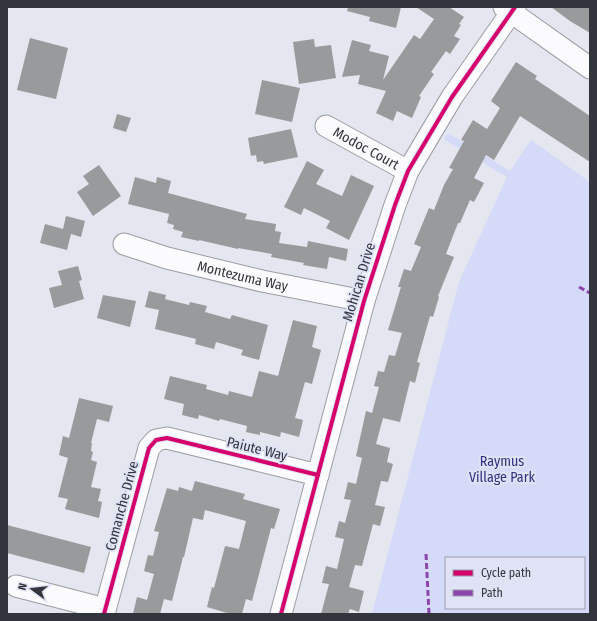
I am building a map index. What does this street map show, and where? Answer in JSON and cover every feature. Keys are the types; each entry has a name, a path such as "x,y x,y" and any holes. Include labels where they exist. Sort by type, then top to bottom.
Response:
{"street":[{"path":"510,9 590,68"},
{"name":"Mohican Drive","path":"281,614 364,301 395,205 408,171 452,97 510,9"},
{"name":"Modoc Court","path":"326,126 408,171"},
{"name":"Montezuma Way","path":"124,244 167,258 262,281 364,301"},
{"name":"Comanche Drive","path":"105,612 149,448 156,440 168,438 190,444"},
{"name":"Paiute Way","path":"190,444 318,475"},
{"path":"16,586 105,612"}],"green space":[{"name":"Raymus Village Park","path":"448,133 510,171 531,140 590,182 590,614 372,614 459,282 507,177 444,139"}],"building":[{"path":"348,7 401,7 396,28 369,21 370,17 347,11"},
{"path":"416,7 449,7 464,17 454,36 460,39 450,54 446,51 431,72 434,74 419,96 421,97 412,118 397,111 393,121 376,113 386,91 358,84 360,75 342,77 352,40 371,45 369,51 389,56 383,80 414,35 420,39 434,19"},
{"path":"551,7 590,7 590,33 570,21"},
{"path":"30,38 68,48 56,99 17,90"},
{"path":"314,39 315,47 331,45 336,78 299,84 293,42"},
{"path":"516,62 537,76 535,79 590,116 590,162 520,116 494,160 486,155 474,178 484,183 474,202 470,200 460,223 458,223 446,254 454,257 438,296 439,297 433,317 430,316 417,362 420,363 415,383 410,381 400,422 383,418 376,444 390,448 387,462 393,464 388,482 381,481 375,505 385,507 380,526 373,524 362,566 355,565 349,587 364,591 359,612 350,609 348,614 321,614 329,584 322,583 326,566 337,569 344,539 335,537 339,521 345,523 351,500 344,499 348,482 356,484 362,458 356,456 366,411 372,413 379,387 374,386 378,371 384,372 389,355 395,356 402,333 388,330 401,287 398,287 404,269 411,271 421,247 414,244 429,208 434,210 444,185 453,169 449,168 464,141 461,140 473,120 487,129 500,108 491,101"},
{"path":"262,80 300,88 292,122 255,114"},
{"path":"117,114 131,118 126,132 113,128"},
{"path":"291,129 298,157 264,164 263,161 257,162 256,155 251,156 248,138"},
{"path":"307,161 324,170 316,184 342,196 351,175 374,186 349,240 326,228 330,221 304,208 301,215 284,207"},
{"path":"99,165 121,196 93,216 77,192 89,184 83,176"},
{"path":"135,177 156,183 157,177 171,181 168,193 247,214 245,219 276,224 275,231 281,232 279,243 307,247 308,241 348,249 346,261 329,257 327,269 271,257 272,254 238,249 181,237 183,232 173,229 174,225 167,223 169,214 128,204"},
{"path":"66,216 85,221 81,237 71,234 67,250 40,243 45,224 63,229"},
{"path":"78,266 82,280 79,281 84,299 54,308 49,288 62,285 58,271"},
{"path":"149,291 166,295 165,299 189,305 190,302 207,306 205,312 230,319 232,315 268,325 259,360 241,355 243,350 216,342 214,349 195,344 196,339 155,329 159,310 145,307"},
{"path":"103,295 136,301 130,327 97,318"},
{"path":"293,320 317,326 312,347 321,350 312,384 305,382 295,418 303,420 299,437 281,432 280,437 260,432 260,435 246,432 247,426 220,419 219,421 199,415 198,419 182,415 184,404 164,399 170,376 207,385 206,389 228,395 229,391 252,397 259,371 278,376"},
{"path":"79,398 113,406 109,422 97,419 91,443 91,451 93,452 91,460 97,462 91,487 101,489 98,501 102,502 99,518 65,509 68,499 58,497 68,458 59,455 63,436 69,438"},
{"path":"195,481 245,494 243,499 280,509 274,529 271,528 252,601 246,599 242,614 230,614 207,607 212,587 214,588 225,546 239,549 246,521 205,510 203,520 193,518 172,601 164,599 160,614 133,614 137,597 147,600 154,574 144,571 148,555 153,556 159,532 154,531 167,488 178,491 179,487 192,491"},
{"path":"7,525 91,547 84,573 7,553"}],"marked path":[{"path":"579,287 590,293"},
{"path":"426,554 429,614"}],"cycle path":[{"path":"281,614 364,301 395,205 408,171 452,97 515,7"},
{"path":"104,614 149,448 156,440 167,438 318,475"}]}
